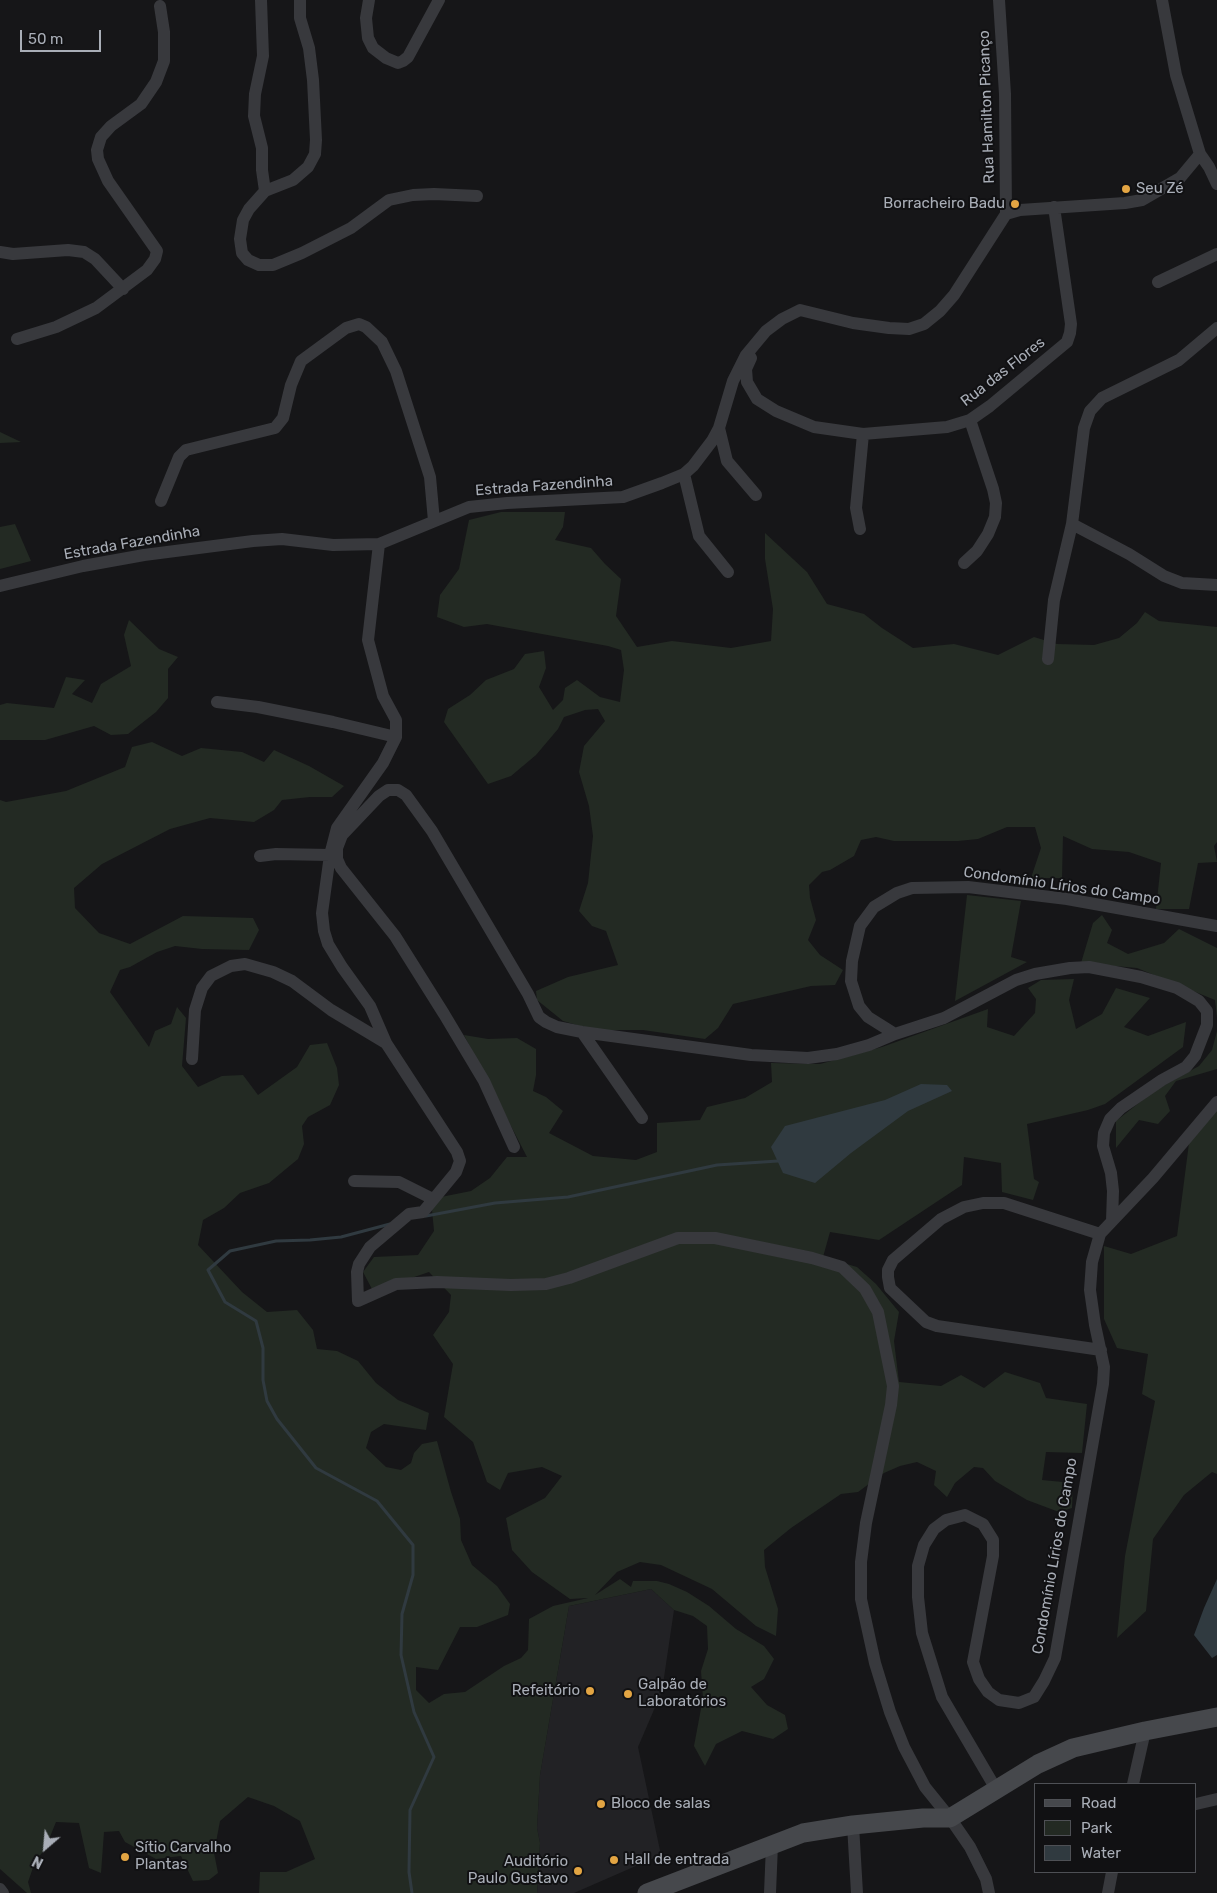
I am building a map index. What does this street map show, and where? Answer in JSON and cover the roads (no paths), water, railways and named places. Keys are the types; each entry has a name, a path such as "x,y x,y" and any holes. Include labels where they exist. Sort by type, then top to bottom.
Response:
{"street":[{"path":"262,0 263,56 255,94 254,116 262,148 262,170 265,191"},
{"path":"300,0 300,18 309,48 313,80 315,154 308,167 293,180 265,191 243,220 240,239 242,253 248,260 259,265 273,265 302,253 350,228 389,200 434,194 477,196"},
{"path":"369,0 366,18 368,38 373,48 386,58 398,63 408,57 440,0"},
{"name":"Rua Hamilton Picanço","path":"999,0 1005,94 1006,214"},
{"path":"1162,0 1176,75 1200,154 1217,184"},
{"path":"17,339 56,327 96,308 147,270 154,259 157,251 108,182 98,159 98,150 101,137 111,126 141,104 156,82 164,60 164,32 160,6"},
{"path":"1006,214 1020,210 1125,203 1142,200 1180,178 1200,154"},
{"name":"Rua das Flores","path":"782,319 748,362 746,369 747,382 758,399 776,411 814,427 863,434 947,427 970,420 990,406 1067,342 1070,333 1054,207"},
{"name":"Estrada Fazendinha","path":"0,586 110,562 253,541 282,538 333,545 379,544 470,507 507,503 623,497 684,474 693,466 719,428 733,381 746,355 766,331 782,319 800,310 853,323 889,328 909,329 924,324 940,311 954,295 1006,214"},
{"path":"0,252 13,254 68,250 84,252 95,259 123,289"},
{"path":"1158,282 1217,254"},
{"path":"160,501 179,457 186,450 275,428 283,418 291,385 302,361 346,328 359,324 366,327 382,342 396,371 430,477 434,521"},
{"path":"1048,659 1054,600 1072,524 1084,428 1090,411 1102,398 1179,360 1217,328"},
{"path":"964,563 976,551 988,534 995,517 996,503 970,420"},
{"path":"719,428 727,461 756,495"},
{"path":"860,529 856,508 863,434"},
{"path":"684,474 699,536 728,572"},
{"path":"1072,524 1129,554 1164,576 1182,583 1217,585"},
{"path":"379,544 368,640 383,696 396,720 396,737 383,763 336,828 330,855 322,913 324,931 328,944 342,967 370,1006 386,1043 457,1152 460,1161 456,1172 422,1212 409,1214 370,1247 359,1264 357,1272 358,1301 396,1284 437,1282 511,1285 546,1284 569,1278 678,1238 715,1238 812,1258 842,1267 865,1289 878,1312 893,1386 891,1405 866,1523 861,1562 861,1598 875,1663 890,1712 904,1747 925,1787 970,1847 986,1879 990,1893"},
{"path":"217,702 258,707 396,737"},
{"path":"514,1147 484,1081 444,1014 395,936 341,868 337,859 342,835 378,796 388,790 398,790 406,795 437,840 528,994 539,1017 557,1026 582,1032 751,1055 808,1058 837,1054 869,1045 895,1034 944,1018 1016,980 1035,974 1070,968 1089,967 1141,978 1177,988 1199,1000 1207,1011 1207,1025 1195,1056 1186,1067 1162,1080 1121,1108 1110,1119 1104,1133 1103,1146 1112,1182 1112,1221"},
{"path":"260,856 276,854 330,855"},
{"name":"Condomínio Lírios do Campo","path":"895,1034 868,1017 859,1006 851,981 852,961 860,926 874,907 897,892 912,888 968,887 1066,899 1217,926"},
{"path":"192,1059 195,1010 202,988 211,976 231,966 245,964 273,972 292,981 331,1010 386,1043"},
{"path":"582,1032 642,1118"},
{"name":"Condomínio Lírios do Campo","path":"996,1789 942,1697 922,1633 918,1597 918,1566 924,1544 934,1529 946,1520 965,1515 983,1524 993,1540 993,1556 973,1662 979,1679 988,1692 999,1700 1019,1703 1034,1697 1055,1658 1103,1384 1104,1367 1090,1290 1092,1262 1100,1234 1152,1178 1217,1102"},
{"path":"354,1181 399,1182 433,1199"},
{"path":"1100,1234 1004,1203 983,1203 964,1207 941,1219 893,1260 888,1270 888,1277 890,1288 926,1322 937,1326 1101,1350"},
{"path":"647,1893 803,1833 853,1825 922,1818 950,1818 1038,1764 1073,1748 1217,1717"},
{"path":"1133,1783 1145,1731"},
{"path":"1197,1804 1217,1799"},
{"path":"853,1825 857,1893"},
{"path":"770,1893 772,1845"},
{"path":"1108,1893 1112,1873"},
{"path":"0,1889 3,1893"}],"water":[{"path":"921,1084 947,1085 952,1091 908,1111 851,1153 815,1183 783,1173 771,1147 785,1126 885,1100"},
{"path":"1217,1579 1217,1655 1212,1658 1194,1635"}],"waterway":[{"path":"426,1216 495,1203 568,1197 717,1165 778,1161"},
{"path":"390,1224 341,1237 276,1241 230,1251 208,1270 225,1302 256,1321 263,1348 263,1380 267,1401 277,1419 316,1468 377,1501 413,1545 413,1575 402,1614 401,1655 414,1712 434,1757 410,1810 409,1872 412,1893"}],"place":[{"name":"Seu Zé","path":"1126,189"},
{"name":"Borracheiro Badu","path":"1015,204"},
{"name":"Refeitório","path":"590,1691"},
{"name":"Galpão de Laboratórios","path":"628,1694"},
{"name":"Bloco de salas","path":"601,1804"},
{"name":"Sítio Carvalho Plantas","path":"125,1857"},
{"name":"Hall de entrada","path":"614,1860"},
{"name":"Auditório Paulo Gustavo","path":"578,1871"}]}
